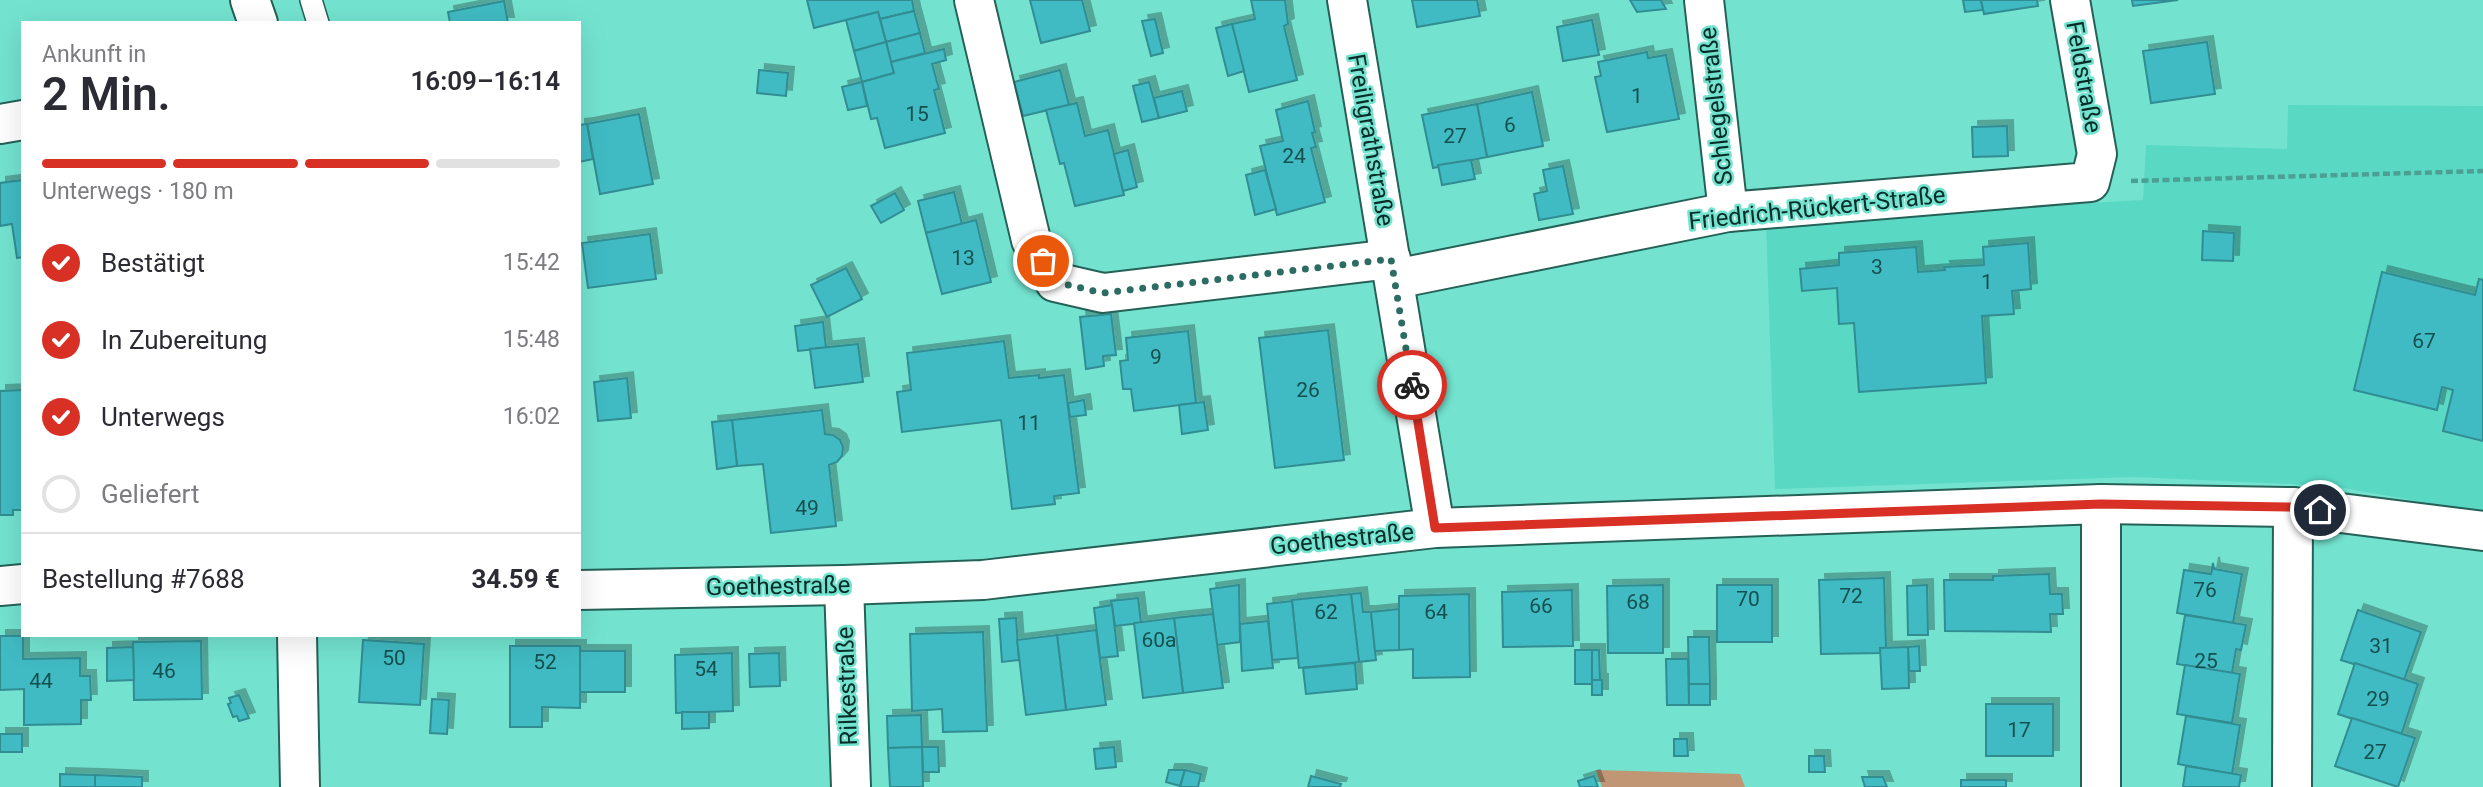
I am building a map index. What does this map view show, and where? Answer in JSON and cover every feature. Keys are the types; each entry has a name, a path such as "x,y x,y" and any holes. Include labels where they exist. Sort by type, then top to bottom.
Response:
{"street":[{"path":"250,0 257,21"},
{"name":"Friedrich-Rückert-Straße","path":"974,0 1031,240 1055,282 1103,293 1393,269 1728,212 2093,168"},
{"name":"Freiligrathstraße","path":"1347,0 1435,528"},
{"name":"Schlegelstraße","path":"1704,0 1728,212"},
{"name":"Feldstraße","path":"2070,0 2093,168"},
{"path":"0,124 21,120"},
{"path":"2101,504 2101,787"},
{"name":"Goethestraße","path":"581,590 983,580 1435,528 2101,504 2293,507 2483,531"},
{"path":"2292,787 2293,507"},
{"path":"0,586 21,584"},
{"name":"Rilkestraße","path":"844,585 851,787"},
{"path":"297,637 300,787"}],"lane":[{"path":"311,0 317,21"}],"path":[{"path":"2093,168 2483,171"}],"shaded area":[{"path":"2288,105 2483,106 2483,513 2333,486 2134,477 1775,489 1766,221 2143,200 2146,145 2287,149"},
{"path":"1596,770 1740,774 1745,787 1602,787"}],"building":[{"path":"807,0 912,0 914,11 880,19 878,12 814,28"},
{"path":"1030,0 1082,0 1090,31 1041,43"},
{"path":"1251,0 1285,0 1288,24 1284,26 1297,80 1249,92 1232,24 1255,19"},
{"path":"1412,0 1477,0 1480,16 1417,27"},
{"path":"1630,0 1661,0 1666,9 1637,12"},
{"path":"1963,0 1981,0 1983,10 1965,12"},
{"path":"1981,0 2037,0 2038,6 1984,14"},
{"path":"2132,0 2178,0 2133,6"},
{"path":"504,1 508,21 450,21 448,12"},
{"path":"914,11 920,33 886,42 880,19"},
{"path":"878,12 886,42 854,51 846,20"},
{"path":"1155,19 1163,53 1151,56 1142,21"},
{"path":"1592,20 1599,55 1563,61 1557,27"},
{"path":"1232,24 1244,71 1228,76 1216,28"},
{"path":"920,33 925,53 891,62 886,42"},
{"path":"886,42 894,73 862,82 854,51"},
{"path":"2207,42 2215,94 2151,103 2143,51"},
{"path":"944,49 946,60 932,64 939,89 934,90 945,133 885,148 877,118 871,119 862,82 894,73 891,62"},
{"path":"1647,52 1648,58 1666,55 1679,119 1607,132 1595,77 1601,76 1598,62"},
{"path":"759,70 788,73 786,96 757,93"},
{"path":"1060,70 1069,105 1023,116 1014,82"},
{"path":"862,82 867,106 848,110 842,87"},
{"path":"1149,82 1159,118 1142,122 1133,86"},
{"path":"1182,91 1187,111 1159,118 1154,98"},
{"path":"1532,92 1543,146 1487,157 1477,104"},
{"path":"1308,101 1316,147 1311,148 1325,202 1277,215 1260,146 1283,141 1276,110"},
{"path":"1077,103 1085,136 1108,130 1124,195 1075,206 1064,163 1060,164 1046,110"},
{"path":"1477,104 1487,157 1433,168 1422,115"},
{"path":"639,114 653,184 600,194 587,124"},
{"path":"587,124 593,159 581,162 581,125"},
{"path":"2007,126 2008,156 1973,157 1972,127"},
{"path":"1128,150 1137,187 1123,191 1114,154"},
{"path":"1471,160 1475,179 1442,185 1438,165"},
{"path":"1563,166 1573,214 1539,220 1534,194 1547,191 1543,170"},
{"path":"1265,170 1276,209 1255,215 1246,175"},
{"path":"21,180 21,257 17,258 12,224 0,226 0,183"},
{"path":"954,192 962,224 926,233 918,201"},
{"path":"895,193 904,210 881,223 871,206"},
{"path":"976,220 991,282 942,294 926,233"},
{"path":"2203,231 2234,233 2233,261 2202,260"},
{"path":"650,234 656,279 588,288 582,243"},
{"path":"2028,243 2031,289 2012,291 2014,314 1982,316 1986,383 1859,392 1854,323 1839,324 1837,288 1802,291 1800,269 1839,265 1839,253 1916,247 1918,272 1945,270 1944,267 1984,265 1983,247"},
{"path":"846,268 862,299 827,317 811,285"},
{"path":"2382,272 2475,295 2479,279 2483,280 2483,441 2443,431 2453,390 2442,387 2437,410 2354,390"},
{"path":"1111,314 1116,355 1103,356 1104,366 1086,369 1080,317"},
{"path":"823,322 826,348 798,351 795,326"},
{"path":"1328,330 1344,460 1275,468 1259,338"},
{"path":"1188,331 1196,403 1134,411 1131,389 1123,389 1120,361 1128,360 1126,338"},
{"path":"1004,341 1009,378 1064,375 1079,493 1054,496 1055,504 1012,509 1001,420 902,432 897,392 911,390 907,353"},
{"path":"858,344 863,382 815,388 810,349"},
{"path":"627,378 631,418 598,421 594,382"},
{"path":"21,390 21,510 13,510 13,515 0,515 0,391"},
{"path":"1084,400 1086,415 1070,417 1068,403"},
{"path":"1204,402 1208,430 1182,434 1179,405"},
{"path":"822,410 825,434 840,440 843,447 842,456 829,465 836,526 771,533 763,464 737,466 732,420"},
{"path":"732,420 737,466 717,469 712,422"},
{"path":"2213,563 2214,569 2242,574 2233,623 2177,613 2184,570 2211,574"},
{"path":"2049,574 2050,594 2062,594 2063,614 2050,614 2051,632 1945,631 1944,580 1993,580 1993,576"},
{"path":"1884,578 1886,648 1880,648 1881,653 1821,654 1819,580"},
{"path":"1239,585 1240,642 1217,645 1210,589"},
{"path":"1663,585 1663,653 1608,653 1607,586"},
{"path":"1717,585 1772,585 1772,642 1717,642"},
{"path":"1927,585 1928,635 1908,635 1907,586"},
{"path":"1572,590 1573,646 1503,647 1502,592"},
{"path":"1361,593 1363,612 1371,612 1376,660 1359,662 1351,594"},
{"path":"1351,594 1359,662 1299,668 1292,600"},
{"path":"1469,594 1470,677 1413,678 1413,649 1399,650 1399,596"},
{"path":"1138,598 1141,623 1115,626 1111,601"},
{"path":"1292,601 1298,658 1272,660 1267,604"},
{"path":"1112,605 1118,656 1100,658 1094,608"},
{"path":"1399,609 1399,650 1375,651 1371,612"},
{"path":"2358,610 2421,632 2404,680 2341,660"},
{"path":"1213,614 1223,688 1183,693 1174,618"},
{"path":"2185,615 2246,625 2241,650 2236,649 2232,673 2177,664"},
{"path":"1016,618 1019,660 1002,662 999,619"},
{"path":"1174,618 1183,693 1143,698 1134,623"},
{"path":"1268,621 1273,668 1242,671 1240,624"},
{"path":"1096,630 1106,705 1066,710 1057,635"},
{"path":"983,632 987,731 943,732 942,709 912,711 910,634"},
{"path":"1057,635 1066,710 1026,715 1017,640"},
{"path":"0,636 21,636 23,659 80,658 80,676 90,676 91,700 81,700 81,724 24,725 24,689 0,690"},
{"path":"1688,637 1709,637 1710,684 1689,684"},
{"path":"363,640 424,644 420,705 359,702"},
{"path":"201,641 202,699 134,700 133,642"},
{"path":"510,646 580,646 580,708 542,707 542,727 510,727"},
{"path":"1919,646 1920,671 1909,671 1908,647"},
{"path":"133,647 134,680 107,681 107,648"},
{"path":"1908,647 1909,688 1882,689 1880,648"},
{"path":"1575,650 1592,650 1592,684 1575,684"},
{"path":"1592,650 1599,650 1600,680 1592,680"},
{"path":"580,651 625,651 625,692 580,692"},
{"path":"732,653 733,711 676,713 675,655"},
{"path":"779,653 780,686 750,687 749,654"},
{"path":"1666,659 1688,659 1689,705 1667,705"},
{"path":"1355,663 1357,689 1306,694 1303,668"},
{"path":"2355,663 2418,684 2401,735 2338,714"},
{"path":"2185,665 2240,674 2232,723 2177,714"},
{"path":"1592,680 1602,680 1602,695 1592,695"},
{"path":"1689,684 1710,684 1710,705 1689,705"},
{"path":"239,695 249,718 239,721 237,716 233,717 228,704 231,703 229,698"},
{"path":"432,699 449,700 447,734 430,733"},
{"path":"1986,704 2053,704 2053,756 1986,756"},
{"path":"682,712 709,712 709,728 682,729"},
{"path":"921,715 922,747 888,748 887,716"},
{"path":"2186,716 2240,725 2232,774 2178,764"},
{"path":"2352,718 2415,738 2398,787 2335,766"},
{"path":"0,734 22,734 22,752 0,752"},
{"path":"1674,739 1687,739 1688,756 1674,756"},
{"path":"922,747 938,747 939,772 923,772"},
{"path":"922,747 923,787 890,787 888,748"},
{"path":"1114,747 1116,767 1096,769 1094,749"},
{"path":"1809,756 1824,756 1825,772 1809,772"},
{"path":"2186,766 2241,775 2239,787 2183,787"},
{"path":"1169,770 1185,770 1180,786 1166,782"},
{"path":"1185,770 1201,774 1198,787 1180,787"},
{"path":"60,774 95,775 95,787 60,787"},
{"path":"95,775 142,777 142,787 95,787"},
{"path":"1311,776 1341,784 1340,787 1308,787"},
{"path":"1594,776 1598,787 1580,787 1578,781"},
{"path":"1862,777 1883,777 1887,787 1865,787"},
{"path":"1961,780 2006,780 2006,787 1961,787"}],"way so far":[{"path":"1043,261 1055,282 1103,293 1391,259 1412,385"}],"route":[{"path":"1412,385 1435,528 2101,504 2293,507 2320,510"}]}
